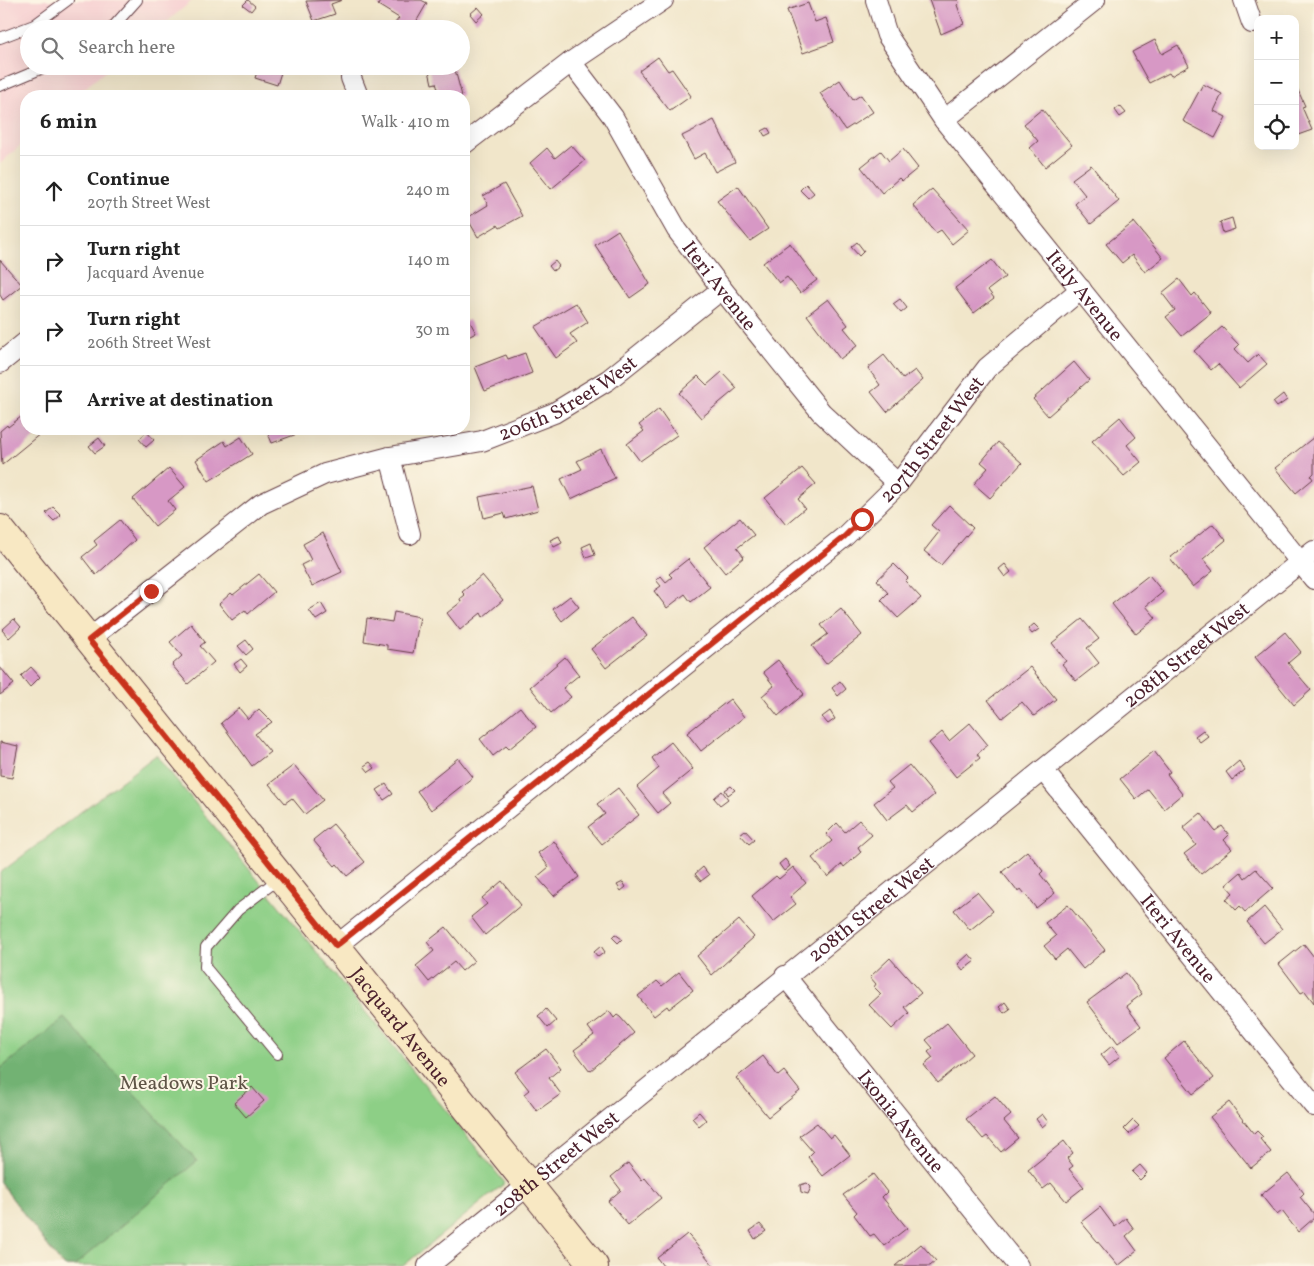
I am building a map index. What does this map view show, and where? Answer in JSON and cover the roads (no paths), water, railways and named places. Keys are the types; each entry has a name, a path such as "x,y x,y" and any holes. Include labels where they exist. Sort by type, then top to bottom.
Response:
{"street":[{"name":"Italy Avenue","path":"876,0 888,35 944,120 1080,289 1307,557 1314,579"},
{"path":"944,120 1095,0"},
{"path":"1244,0 1252,23"},
{"path":"470,139 571,62 659,1"},
{"name":"Iteri Avenue","path":"571,62 613,117 677,230 722,289 821,412 898,484"},
{"name":"206th Street West","path":"89,640 261,504 325,474 390,457 482,441 554,413 608,380 722,289"},
{"name":"207th Street West","path":"336,946 844,537 898,484 987,368 1080,289"},
{"path":"0,363 20,347"},
{"path":"390,457 410,534"},
{"name":"Jacquard Avenue","path":"0,529 594,1266"},
{"name":"208th Street West","path":"428,1266 785,976 1307,557"},
{"name":"Iteri Avenue","path":"1043,770 1314,1106"},
{"name":"Ixonia Avenue","path":"785,976 1018,1266"}],"lane":[{"path":"41,20 68,0"},
{"path":"118,20 137,0"},
{"path":"0,38 20,30"},
{"path":"0,86 26,75"},
{"path":"277,1054 205,967 206,947 238,910 280,877"}],"park label":[{"name":"Meadows Park","path":"184,1082"}]}
